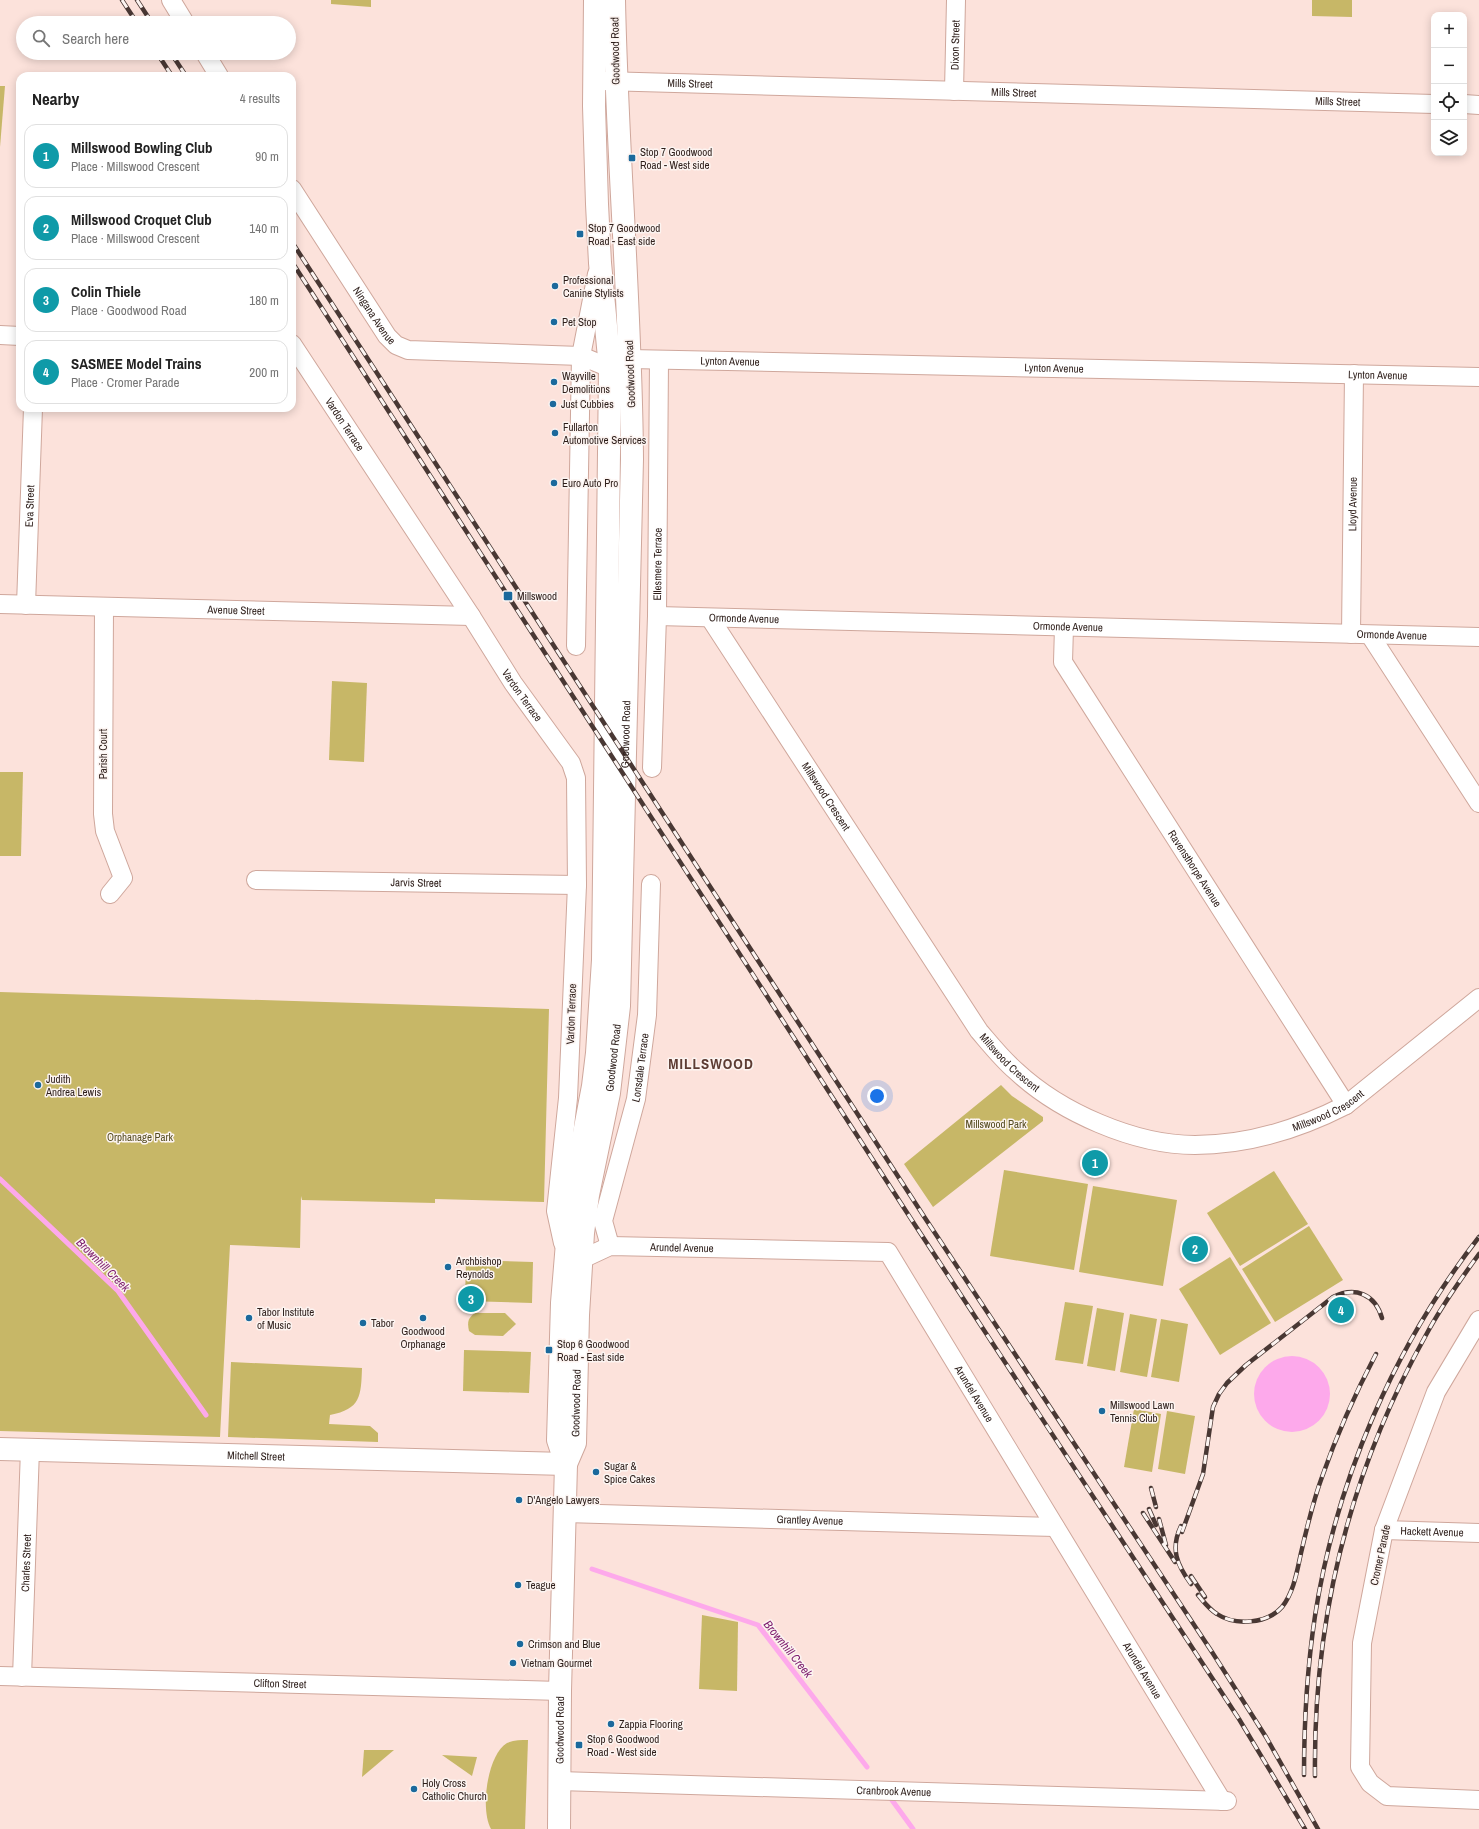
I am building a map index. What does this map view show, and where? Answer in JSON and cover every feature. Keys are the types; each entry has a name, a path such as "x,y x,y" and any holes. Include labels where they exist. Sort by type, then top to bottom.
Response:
{"main road":[{"name":"Goodwood Road","path":"566,1464 575,1443 573,1257 570,1208 593,1086 597,1053 603,960 610,368 600,263 594,81 595,0"},
{"name":"Goodwood Road","path":"559,1829 560,1691 566,1464 558,1440 562,1303 588,1195 609,1093 619,1006 632,459 630,359 616,81 614,0"},
{"name":"Mitchell Street","path":"512,1462 536,1453 558,1440"},
{"name":"Mitchell Street","path":"0,1449 566,1464"}],"street":[{"path":"171,0 181,16"},
{"name":"Dixon Street","path":"954,90 956,0"},
{"path":"210,60 217,72"},
{"name":"Mills Street","path":"594,81 1431,104"},
{"path":"1467,104 1479,105"},
{"name":"Ningana Avenue","path":"296,195 387,336 396,345 408,350 581,356 610,368"},
{"path":"576,646 581,356 600,263"},
{"path":"0,335 16,336"},
{"name":"Vardon Terrace","path":"296,350 471,616 513,683 571,763 576,778 576,885 568,1098 556,1211 573,1257"},
{"name":"Lynton Avenue","path":"630,359 1479,377"},
{"name":"Ellesmere Terrace","path":"652,768 657,616 659,360"},
{"name":"Lloyd Avenue","path":"1351,634 1354,374"},
{"name":"Eva Street","path":"26,605 33,412"},
{"name":"Avenue Street","path":"0,604 471,616"},
{"name":"Parish Court","path":"104,607 103,814 105,831 123,878 110,894"},
{"name":"Ormonde Avenue","path":"657,616 1479,638"},
{"name":"Millswood Crescent","path":"710,618 979,1031 1016,1071 1038,1090 1066,1108 1109,1128 1139,1137 1193,1146 1226,1144 1267,1136 1296,1128 1321,1118 1346,1105 1479,998"},
{"name":"Ravensthorpe Avenue","path":"1064,627 1063,662 1346,1105"},
{"path":"1370,635 1479,803"},
{"name":"Jarvis Street","path":"256,880 576,885"},
{"name":"Lonsdale Terrace","path":"610,1246 604,1220 636,1099 647,1015 651,884"},
{"path":"568,1098 575,1110 587,1112"},
{"name":"Arundel Avenue","path":"573,1257 610,1246 888,1252 1225,1801"},
{"name":"Cromer Parade","path":"1479,1320 1436,1392 1384,1530 1362,1643 1360,1767 1370,1783 1387,1796 1479,1800"},
{"name":"Charles Street","path":"22,1676 30,1449"},
{"name":"Grantley Avenue","path":"565,1513 1055,1526"},
{"name":"Hackett Avenue","path":"1384,1530 1479,1532"},
{"name":"Clifton Street","path":"0,1676 560,1691"},
{"name":"Cranbrook Avenue","path":"560,1781 1225,1801"}],"green space":[{"path":"331,0 371,0 371,7 331,4"},
{"path":"1312,0 1352,0 1352,17 1312,16"},
{"path":"0,86 5,86 0,147"},
{"path":"332,681 367,683 364,762 329,760"},
{"path":"0,772 23,772 21,856 0,856"},
{"name":"Orphanage Park","path":"0,992 549,1009 544,1202 435,1199 435,1203 302,1200 301,1196 300,1248 230,1245 220,1437 0,1431"},
{"name":"Millswood Park","path":"1001,1085 1012,1096 1043,1117 1043,1121 933,1207 904,1164"},
{"path":"1004,1170 1088,1184 1074,1270 990,1256"},
{"path":"1274,1171 1308,1224 1240,1266 1207,1213"},
{"path":"1093,1186 1177,1200 1163,1286 1079,1272"},
{"path":"1309,1226 1343,1280 1275,1322 1242,1269"},
{"path":"1230,1257 1271,1323 1220,1355 1179,1289"},
{"path":"466,1260 533,1262 532,1303 465,1301"},
{"path":"1065,1302 1093,1306 1083,1364 1055,1360"},
{"path":"1097,1308 1124,1313 1115,1371 1087,1366"},
{"path":"475,1313 505,1313 516,1324 503,1336 475,1335 469,1331 468,1325 469,1319"},
{"path":"1130,1314 1157,1319 1147,1377 1120,1372"},
{"path":"1161,1319 1188,1324 1179,1382 1151,1377"},
{"path":"464,1350 531,1352 529,1393 463,1391"},
{"path":"231,1362 362,1368 360,1394 357,1400 348,1409 330,1415 329,1424 370,1426 378,1433 378,1442 228,1437"},
{"path":"1134,1409 1161,1414 1152,1472 1124,1467"},
{"path":"1167,1411 1195,1416 1185,1474 1158,1469"},
{"path":"702,1615 738,1622 737,1691 699,1689"},
{"path":"528,1740 525,1829 491,1829 486,1809 487,1783 490,1770 500,1749 507,1743"},
{"path":"364,1750 394,1750 362,1777"},
{"path":"442,1755 477,1757 472,1776"}],"shaded area":[{"path":"1285,1356 1299,1356 1313,1362 1324,1373 1330,1387 1330,1401 1327,1409 1319,1421 1313,1426 1299,1432 1285,1432 1271,1426 1260,1415 1254,1401 1254,1387 1260,1373 1271,1362"}],"waterway":[{"name":"Brownhill Creek","path":"0,1179 118,1291 206,1415"},
{"name":"Brownhill Creek","path":"592,1569 758,1625 867,1767"},
{"name":"Brownhill Creek","path":"889,1796 913,1829"}],"railway":[{"path":"122,0 132,16"},
{"path":"137,0 147,16"},
{"path":"162,60 169,72"},
{"path":"176,60 183,72"},
{"path":"296,248 925,1218 1212,1652 1266,1737 1318,1829"},
{"path":"296,268 915,1225 1239,1719 1305,1829"},
{"path":"1304,1775 1306,1696 1315,1616 1325,1565 1338,1515 1354,1465 1373,1416 1421,1323 1449,1279 1479,1237"},
{"path":"1315,1776 1316,1718 1321,1660 1329,1604 1341,1548 1357,1494 1376,1440 1399,1387 1438,1314 1479,1254"},
{"path":"1182,1532 1203,1474 1213,1407 1219,1394 1227,1383 1246,1365 1333,1297 1349,1292 1363,1294 1374,1303 1382,1318"},
{"path":"1198,1595 1214,1612 1224,1618 1242,1622 1260,1620 1276,1613 1282,1607 1289,1595 1294,1581 1313,1505 1328,1461 1347,1414 1376,1354"},
{"path":"1151,1488 1156,1507"},
{"path":"1149,1509 1156,1525"},
{"path":"1143,1513 1175,1562"},
{"path":"1159,1519 1166,1545"},
{"path":"1181,1526 1176,1542 1177,1556 1182,1570 1191,1584"},
{"path":"1191,1576 1205,1597"}],"place":[{"name":"Stop 7 Goodwood Road - West side","path":"632,158"},
{"name":"Stop 7 Goodwood Road - East side","path":"580,234"},
{"name":"Professional Canine Stylists","path":"555,286"},
{"name":"Pet Stop","path":"554,322"},
{"name":"Wayville Demolitions","path":"554,382"},
{"name":"Just Cubbies","path":"553,404"},
{"name":"Fullarton Automotive Services","path":"555,433"},
{"name":"Euro Auto Pro","path":"554,483"},
{"name":"Millswood","path":"508,596"},
{"name":"Judith Andrea Lewis","path":"38,1085"},
{"name":"Millswood Bowling Club","path":"1095,1163"},
{"name":"Millswood Croquet Club","path":"1195,1249"},
{"name":"Archbishop Reynolds","path":"448,1267"},
{"name":"Colin Thiele","path":"471,1299"},
{"name":"SASMEE Model Trains","path":"1341,1310"},
{"name":"Tabor Institute of Music","path":"249,1318"},
{"name":"Goodwood Orphanage","path":"423,1318"},
{"name":"Tabor","path":"363,1323"},
{"name":"Stop 6 Goodwood Road - East side","path":"549,1350"},
{"name":"Millswood Lawn Tennis Club","path":"1102,1411"},
{"name":"Sugar & Spice Cakes","path":"596,1472"},
{"name":"D'Angelo Lawyers","path":"519,1500"},
{"name":"Teague","path":"518,1585"},
{"name":"Crimson and Blue","path":"520,1644"},
{"name":"Vietnam Gourmet","path":"513,1663"},
{"name":"Zappia Flooring","path":"611,1724"},
{"name":"Stop 6 Goodwood Road - West side","path":"579,1745"},
{"name":"Holy Cross Catholic Church","path":"414,1789"}],"district":[{"name":"MILLSWOOD","path":"711,1063"}]}
